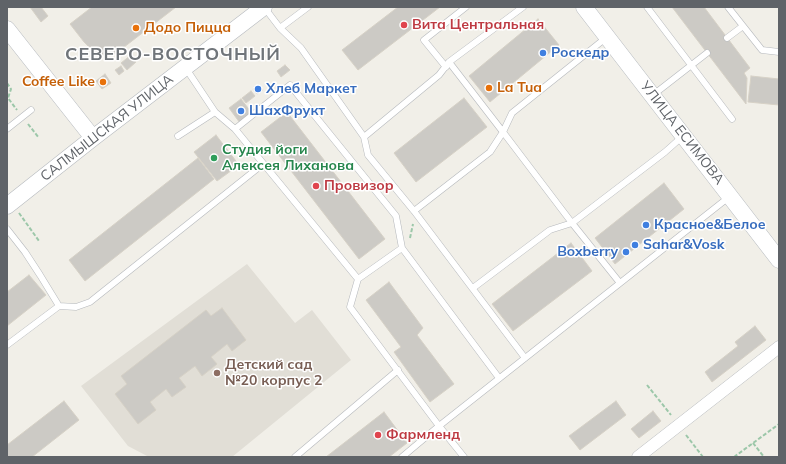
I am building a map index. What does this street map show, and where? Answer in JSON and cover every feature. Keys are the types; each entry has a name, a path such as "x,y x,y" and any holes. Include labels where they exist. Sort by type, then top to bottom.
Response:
{"street":[{"name":"САЛМЫШСКАЯ УЛИЦА","path":"9,204 264,7"},
{"name":"УЛИЦА ЕСИМОВА","path":"584,7 779,260"},
{"path":"7,30 93,138"},
{"path":"638,457 779,347"}],"lane":[{"path":"264,7 280,28 301,48 364,136 368,155 414,211 525,358"},
{"path":"280,28 308,7"},
{"path":"466,7 424,40 503,132 620,283"},
{"path":"364,136 439,75 447,65 523,7"},
{"path":"647,7 732,119"},
{"path":"728,7 762,50 779,52"},
{"path":"727,38 743,26"},
{"path":"414,211 490,152 503,132 512,113 607,37"},
{"path":"653,96 707,53"},
{"path":"185,67 215,112 235,129 358,279"},
{"path":"235,129 290,85 396,216 402,248 499,378"},
{"path":"7,128 31,110"},
{"path":"178,136 215,112"},
{"path":"473,288 550,230 572,223 684,136"},
{"path":"7,346 59,306 76,306 90,302 263,164"},
{"path":"402,457 499,378 730,196"},
{"path":"7,229 40,274 59,306"},
{"path":"402,248 358,279 350,307 464,457"},
{"path":"295,457 398,370"}],"path":[{"path":"9,204 39,241"},
{"path":"734,457 779,424"},
{"path":"753,443 764,457"}],"shaded area":[{"name":"Детский сад №20 корпус 2","path":"247,264 295,323 312,310 351,360 232,457 149,457 128,446 81,386"}],"building":[{"path":"30,7 41,7 48,16 41,22"},
{"path":"92,7 176,7 119,51 108,56 92,50 70,24"},
{"path":"398,7 440,7 358,70 342,50"},
{"path":"672,7 704,7 750,68 744,73 747,78 746,104"},
{"path":"538,19 559,45 490,102 469,76"},
{"path":"131,55 136,62 127,70 121,63"},
{"path":"285,65 290,70 281,77 277,71"},
{"path":"121,66 124,71 119,75 115,70"},
{"name":"Coffee Like","path":"105,74 111,83 102,89 96,81"},
{"path":"751,76 779,79 779,105 748,102"},
{"name":"Хлеб Маркет","path":"259,85 263,90 257,94 253,89"},
{"path":"251,91 255,96 246,103 242,98"},
{"path":"464,98 487,127 416,182 394,153"},
{"name":"ШахФрукт","path":"241,99 252,113 240,123 229,108"},
{"path":"287,112 385,239 359,259 261,132"},
{"path":"216,135 239,165 217,181 194,152"},
{"path":"198,158 214,179 85,281 69,260"},
{"path":"664,183 684,209 615,264 595,238"},
{"path":"571,243 592,271 513,331 492,304"},
{"path":"29,275 46,295 7,326 7,292"},
{"path":"389,282 423,328 417,335 454,384 430,402 394,352 401,347 366,300"},
{"path":"222,308 246,340 232,351 227,344 211,357 217,364 202,376 195,366 179,378 186,387 172,397 166,389 150,402 156,410 138,424 115,394 127,384 121,376 206,310 211,316"},
{"path":"755,326 766,340 712,382 705,372 738,346 735,342"},
{"path":"64,401 79,420 32,457 7,457 7,445"},
{"path":"616,401 626,415 580,450 569,436"},
{"path":"653,411 661,421 639,438 631,429"},
{"path":"384,412 407,443 389,457 326,457"}],"place":[{"name":"Вита Центральная","path":"404,25"},
{"name":"Додо Пицца","path":"136,28"},
{"name":"Роскедр","path":"543,53"},
{"name":"Coffee Like","path":"103,82"},
{"name":"La Tua","path":"489,88"},
{"name":"Хлеб Маркет","path":"258,89"},
{"name":"ШахФрукт","path":"241,111"},
{"name":"Студия йоги Алексея Лиханова","path":"214,158"},
{"name":"Провизор","path":"316,186"},
{"name":"Красное&Белое","path":"646,225"},
{"name":"Sahar&Vosk","path":"635,245"},
{"name":"Boxberry","path":"626,252"},
{"name":"Детский сад №20 корпус 2","path":"217,373"},
{"name":"Фармленд","path":"378,435"}],"district":[{"name":"СЕВЕРО-ВОСТОЧНЫЙ","path":"173,55"}]}
